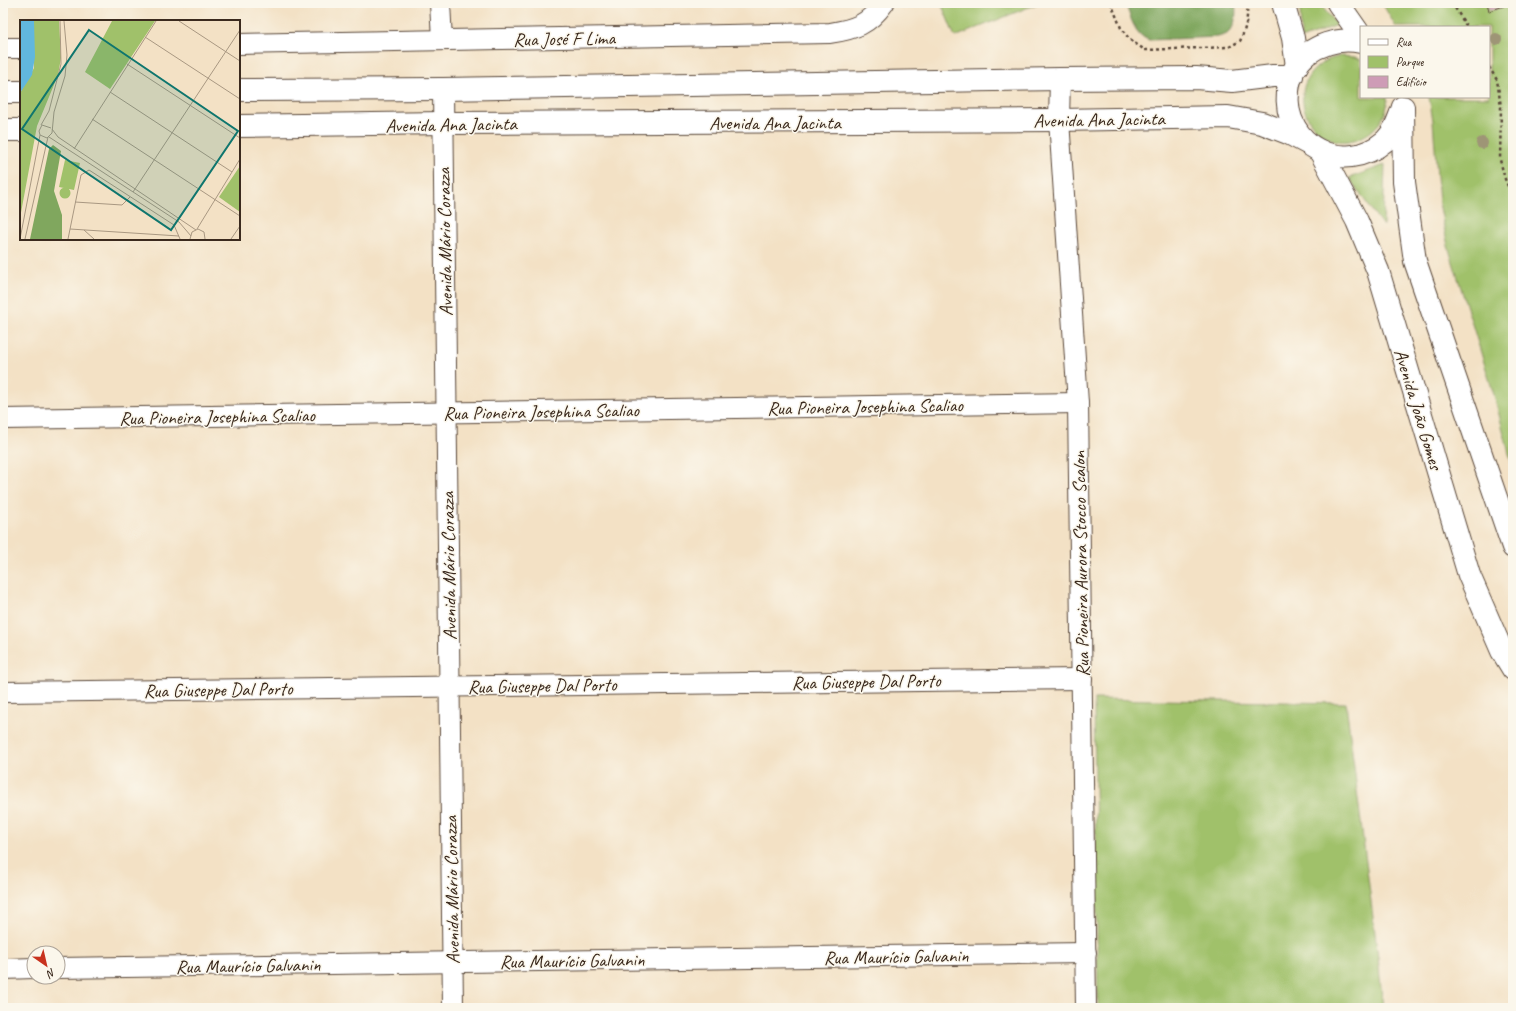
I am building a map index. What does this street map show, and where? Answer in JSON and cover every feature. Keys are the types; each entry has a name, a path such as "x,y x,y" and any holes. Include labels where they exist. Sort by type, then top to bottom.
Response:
{"street":[{"path":"440,3 442,40"},
{"path":"1283,3 1293,38 1294,71"},
{"path":"1338,3 1360,35"},
{"name":"Rua José F Lima","path":"240,44 830,33 858,27 872,17 883,5"},
{"path":"1294,71 1305,56 1318,46 1334,41 1350,40 1360,42"},
{"path":"3,48 20,48"},
{"name":"Avenida Ana Jacinta","path":"240,90 442,89 1196,78 1232,81 1273,76 1294,71"},
{"name":"Avenida João Gomes","path":"1294,71 1288,84 1287,100 1289,116 1296,131 1314,147 1357,221 1378,271 1469,575 1502,650 1513,669"},
{"name":"Rua Pioneira Aurora Stocco Scalon","path":"1060,80 1058,120 1078,403 1086,1008"},
{"name":"Avenida Mário Corazza","path":"442,89 453,1008"},
{"path":"3,92 20,92"},
{"path":"1403,102 1404,182 1415,261 1513,547"},
{"name":"Avenida Ana Jacinta","path":"240,126 443,123 1058,120 1228,117 1262,123 1288,133 1335,156 1353,156 1371,151 1386,140 1397,126 1403,102"},
{"path":"3,130 20,130"},
{"name":"Rua Pioneira Josephina Scaliao","path":"3,419 1078,403"},
{"name":"Rua Giuseppe Dal Porto","path":"3,692 1082,679"},
{"name":"Rua Maurício Galvanin","path":"66,968 1086,953"},
{"path":"3,968 26,968"}],"path":[{"path":"1111,3 1121,28 1130,40 1145,50 1229,47 1240,41 1245,30 1248,22 1247,3"},
{"path":"1452,3 1465,26"},
{"path":"1490,69 1496,80 1501,107 1500,160 1505,179 1513,198"}],"green space":[{"path":"941,3 1039,3 955,37"},
{"path":"1125,3 1235,3 1236,15 1230,31 1227,34 1218,37 1149,40 1144,38 1136,30"},
{"path":"1300,3 1319,3 1337,25 1301,39"},
{"path":"1382,3 1513,3 1513,469 1494,395 1448,246 1439,203 1433,121 1429,98 1490,98 1490,26 1395,26"},
{"path":"1340,56 1355,57 1360,60 1360,98 1387,98 1386,111 1379,123 1373,130 1354,140 1337,141 1321,134 1310,122 1304,106 1303,90 1310,74 1328,60"},
{"path":"1385,165 1383,226 1349,178"},
{"path":"1094,699 1346,703 1383,1008 1098,1008"}],"building":[{"path":"1487,3 1503,3 1504,6 1489,11"}]}
